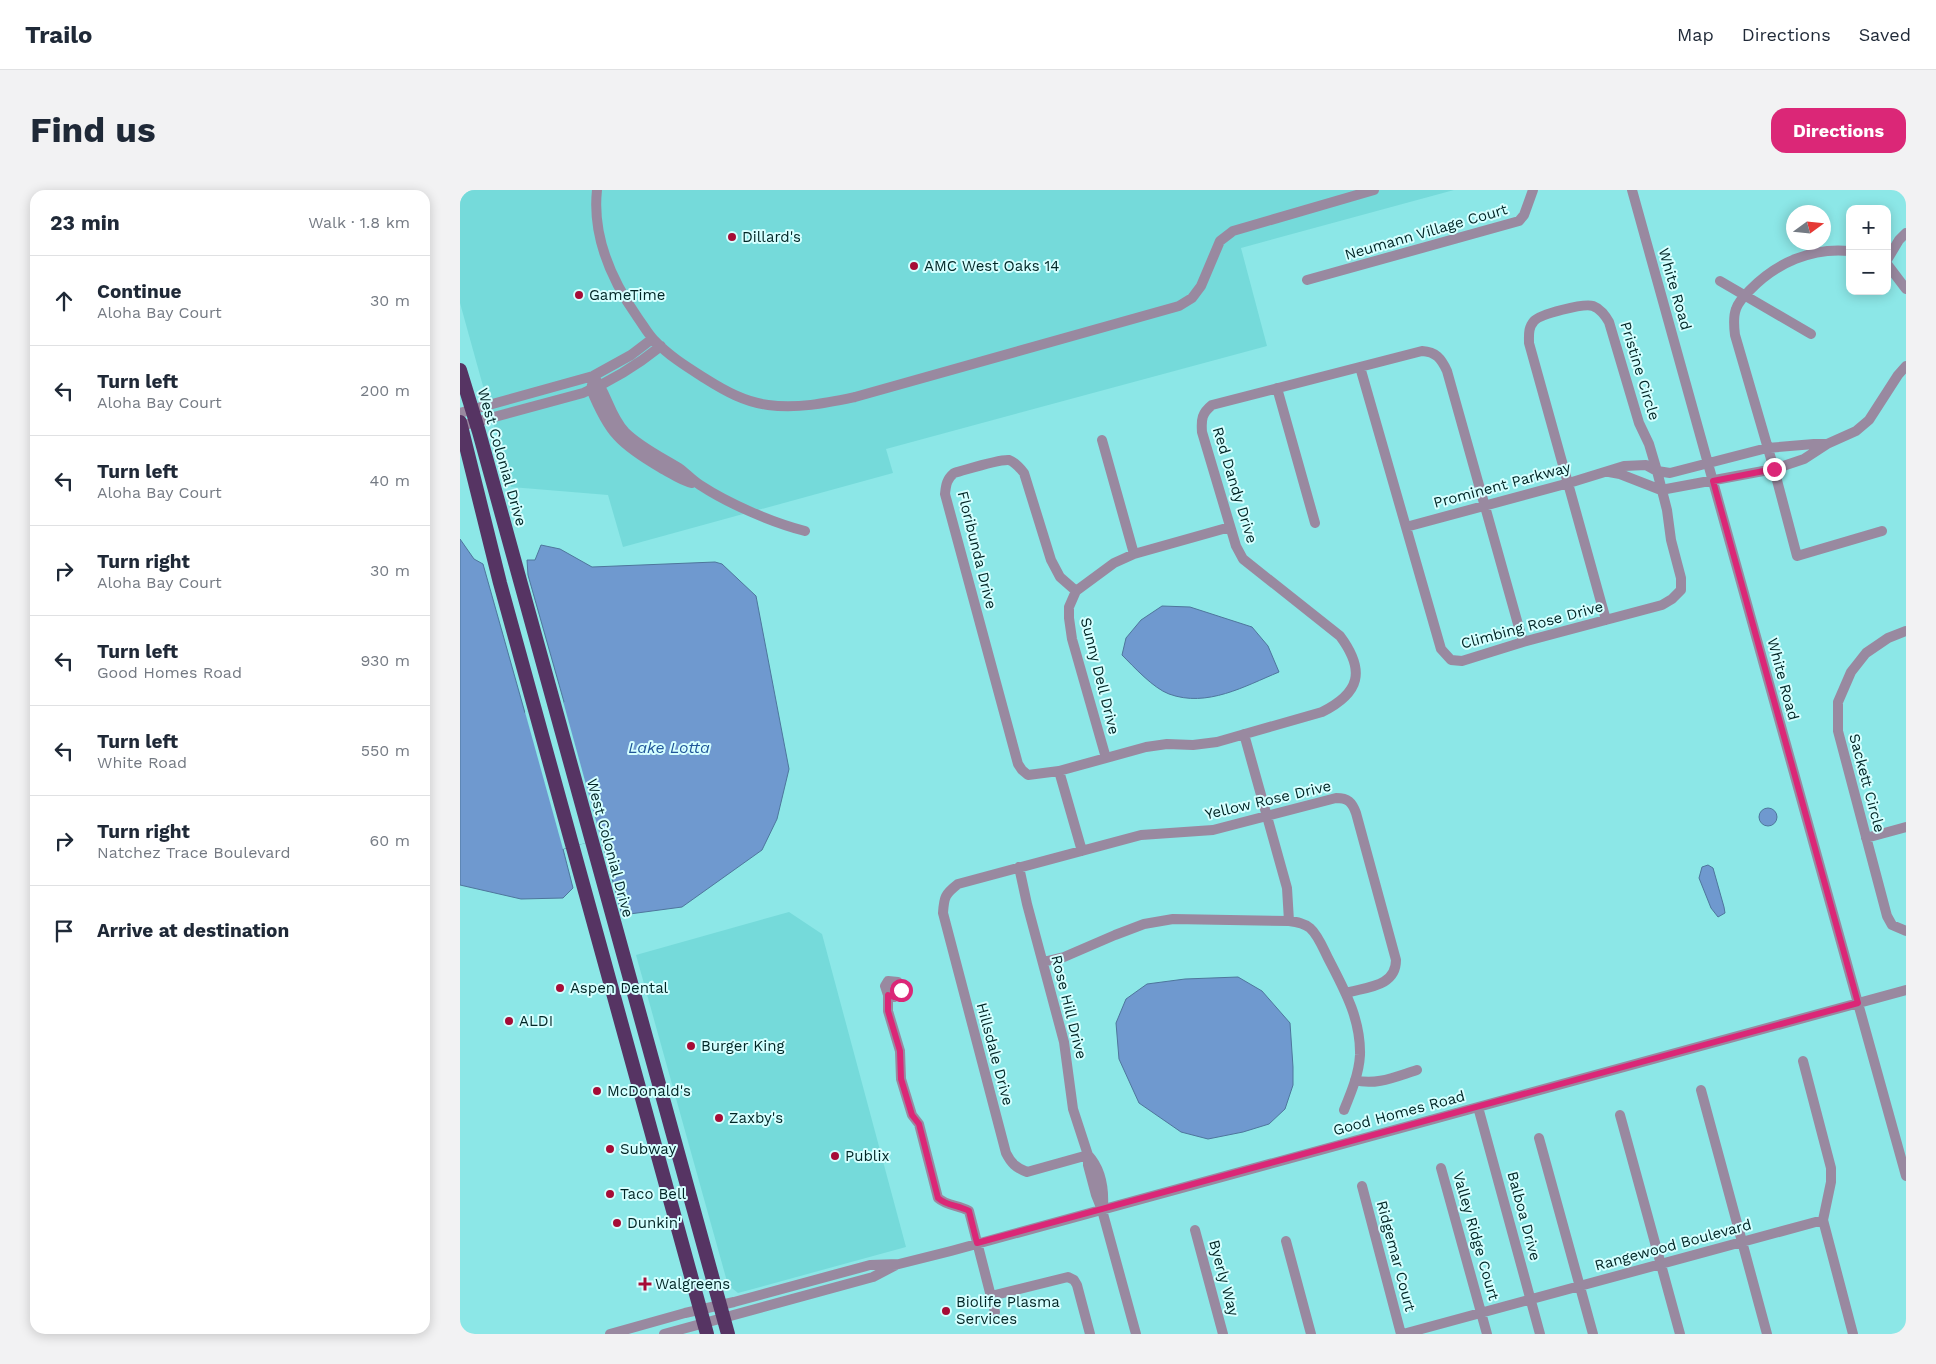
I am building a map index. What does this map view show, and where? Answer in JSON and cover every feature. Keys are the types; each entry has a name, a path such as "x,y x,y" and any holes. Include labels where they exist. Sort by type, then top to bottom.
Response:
{"highway":[{"name":"West Colonial Drive","path":"460,370 466,419 500,583 704,1322"},
{"name":"West Colonial Drive","path":"466,419 554,704 728,1334"},
{"path":"595,926 614,920"},
{"path":"648,1118 665,1144 679,1158"}],"street":[{"path":"597,190 599,229 607,262 626,300 652,339 674,358 737,397 767,405 794,408 829,403 1179,306 1192,298 1201,286 1220,241 1233,231 1374,190"},
{"name":"Neumann Village Court","path":"1307,280 1519,221 1524,215 1533,190"},
{"name":"White Road","path":"1632,190 1858,1003 1902,1149 1906,1176"},
{"path":"1891,255 1899,240 1906,233"},
{"path":"1846,251 1835,250 1806,254 1761,278 1736,307 1734,321 1735,336 1797,556 1882,530"},
{"path":"1891,268 1906,289"},
{"path":"1720,281 1811,334"},
{"name":"Pristine Circle","path":"1569,483 1529,343 1528,331 1534,320 1542,316 1583,305 1593,306 1603,312 1609,322 1639,423 1649,444 1657,471"},
{"path":"466,419 593,376 631,355 652,339"},
{"path":"466,419 602,386 635,367 661,346"},
{"name":"Red Dandy Drive","path":"1059,771 1146,747 1167,744 1193,745 1217,742 1322,712 1348,696 1355,685 1355,668 1350,650 1340,636 1243,559 1236,546 1202,432 1201,421 1204,412 1212,405 1422,351 1433,352 1442,360 1447,371 1523,642"},
{"path":"1606,472 1620,474 1661,490 1774,469 1804,459 1827,444 1856,432 1869,420 1898,375 1906,366"},
{"name":"Climbing Rose Drive","path":"1360,367 1440,649 1451,660 1462,661 1523,642 1662,605 1672,600 1681,590 1681,578 1657,471"},
{"path":"593,376 602,386 606,402 624,431 639,444 681,470 698,484 771,521 805,531"},
{"path":"593,376 591,390 612,432 624,444 642,457 674,475 698,484"},
{"path":"1277,388 1315,523"},
{"path":"1102,440 1134,554"},
{"name":"Prominent Parkway","path":"1406,527 1569,483 1624,466 1646,465 1657,471 1675,473 1767,448 1827,444"},
{"name":"Floribunda Drive","path":"1059,771 1028,775 1018,764 945,494 948,478 954,473 1001,461 1009,460 1017,464 1024,472 1051,560 1060,577 1076,591"},
{"path":"1569,483 1606,620"},
{"path":"1076,591 1114,563 1134,554 1230,527"},
{"name":"Sunny Dell Drive","path":"1076,591 1069,606 1068,618 1072,639 1106,758"},
{"name":"Sackett Circle","path":"1906,631 1888,638 1866,653 1851,672 1838,702 1838,731 1887,916 1892,925 1906,931"},
{"path":"1244,734 1287,888 1289,921"},
{"path":"1059,771 1082,851"},
{"name":"Yellow Rose Drive","path":"965,882 1140,835 1213,830 1336,798 1346,798 1353,804 1396,960 1396,970 1392,977 1384,983 1346,993"},
{"path":"1866,838 1906,827"},
{"name":"Rose Hill Drive","path":"1018,867 1064,1042 1073,1109 1088,1155 1096,1164 1104,1194 1102,1210 1136,1334"},
{"name":"Hillsdale Drive","path":"965,882 958,884 948,892 943,900 943,913 1006,1153 1010,1162 1027,1172 1088,1155"},
{"path":"1043,962 1064,957 1144,924 1172,920 1289,921 1302,923 1311,929 1318,938 1354,1012 1359,1036 1360,1057 1355,1080 1344,1110"},
{"name":"Good Homes Road","path":"664,1334 704,1322 721,1311 873,1277 899,1264 1906,990"},
{"path":"888,995 888,1011 900,1051 901,1079 912,1115 919,1124 938,1198 946,1204 960,1206 969,1211 995,1312"},
{"path":"1803,1061 1830,1168 1831,1182 1823,1220 1853,1334"},
{"path":"1355,1080 1364,1083 1374,1083 1417,1070"},
{"path":"1701,1090 1767,1334"},
{"name":"Balboa Drive","path":"1478,1106 1540,1334"},
{"path":"1620,1115 1680,1334"},
{"path":"1540,1138 1593,1334"},
{"name":"Valley Ridge Court","path":"1441,1168 1487,1334"},
{"name":"Ridgemar Court","path":"1362,1186 1402,1334"},
{"name":"Rangewood Boulevard","path":"1402,1334 1823,1220"},
{"name":"Byerly Way","path":"1195,1230 1224,1334"},
{"path":"1286,1241 1311,1334"},
{"path":"991,1296 1068,1277 1074,1280 1077,1285 1090,1334"},
{"name":"Good Homes Road","path":"610,1334 704,1322"}],"shaded area":[{"path":"460,190 1454,190 1241,248 1267,346 886,449 893,473 623,547 608,495 511,487 460,303"},
{"path":"789,912 822,934 906,1247 738,1293 728,1285 636,955"}],"water":[{"name":"Lake Lotta","path":"460,539 474,559 483,564 525,713 564,702 528,575 527,560 535,560 541,545 560,549 592,567 715,562 722,564 756,596 789,769 777,819 762,850 682,907 622,915 601,838 563,849 573,888 563,898 521,899 460,885"},
{"path":"1162,606 1190,607 1252,627 1268,646 1279,672 1239,689 1212,697 1183,698 1163,691 1144,677 1122,655 1126,638 1141,620"},
{"path":"1768,808 1776,813 1777,817 1772,825 1768,826 1760,821 1759,817 1764,809"},
{"path":"1708,865 1713,868 1724,907 1725,913 1718,917 1711,908 1699,878 1702,867"},
{"path":"1238,977 1262,991 1290,1023 1293,1085 1285,1109 1269,1124 1243,1132 1208,1139 1181,1132 1139,1103 1119,1059 1116,1023 1126,999 1147,984 1185,979"}],"pier":[{"path":"563,701 601,839 563,849 525,712"}],"place":[{"name":"Dillard's","path":"732,237"},
{"name":"AMC West Oaks 14","path":"914,266"},
{"name":"GameTime","path":"579,295"},
{"name":"Aspen Dental","path":"560,988"},
{"name":"ALDI","path":"509,1021"},
{"name":"Burger King","path":"691,1046"},
{"name":"McDonald's","path":"597,1091"},
{"name":"Zaxby's","path":"719,1118"},
{"name":"Subway","path":"610,1149"},
{"name":"Publix","path":"835,1156"},
{"name":"Taco Bell","path":"610,1194"},
{"name":"Dunkin'","path":"617,1223"},
{"name":"Walgreens","path":"645,1284"},
{"name":"Biolife Plasma Services","path":"946,1311"}],"route":[{"path":"901,990 897,996 891,997 888,995 888,1011 900,1051 901,1079 912,1115 919,1124 938,1198 946,1204 960,1206 969,1211 977,1243 1858,1003 1713,481 1774,469"}]}
